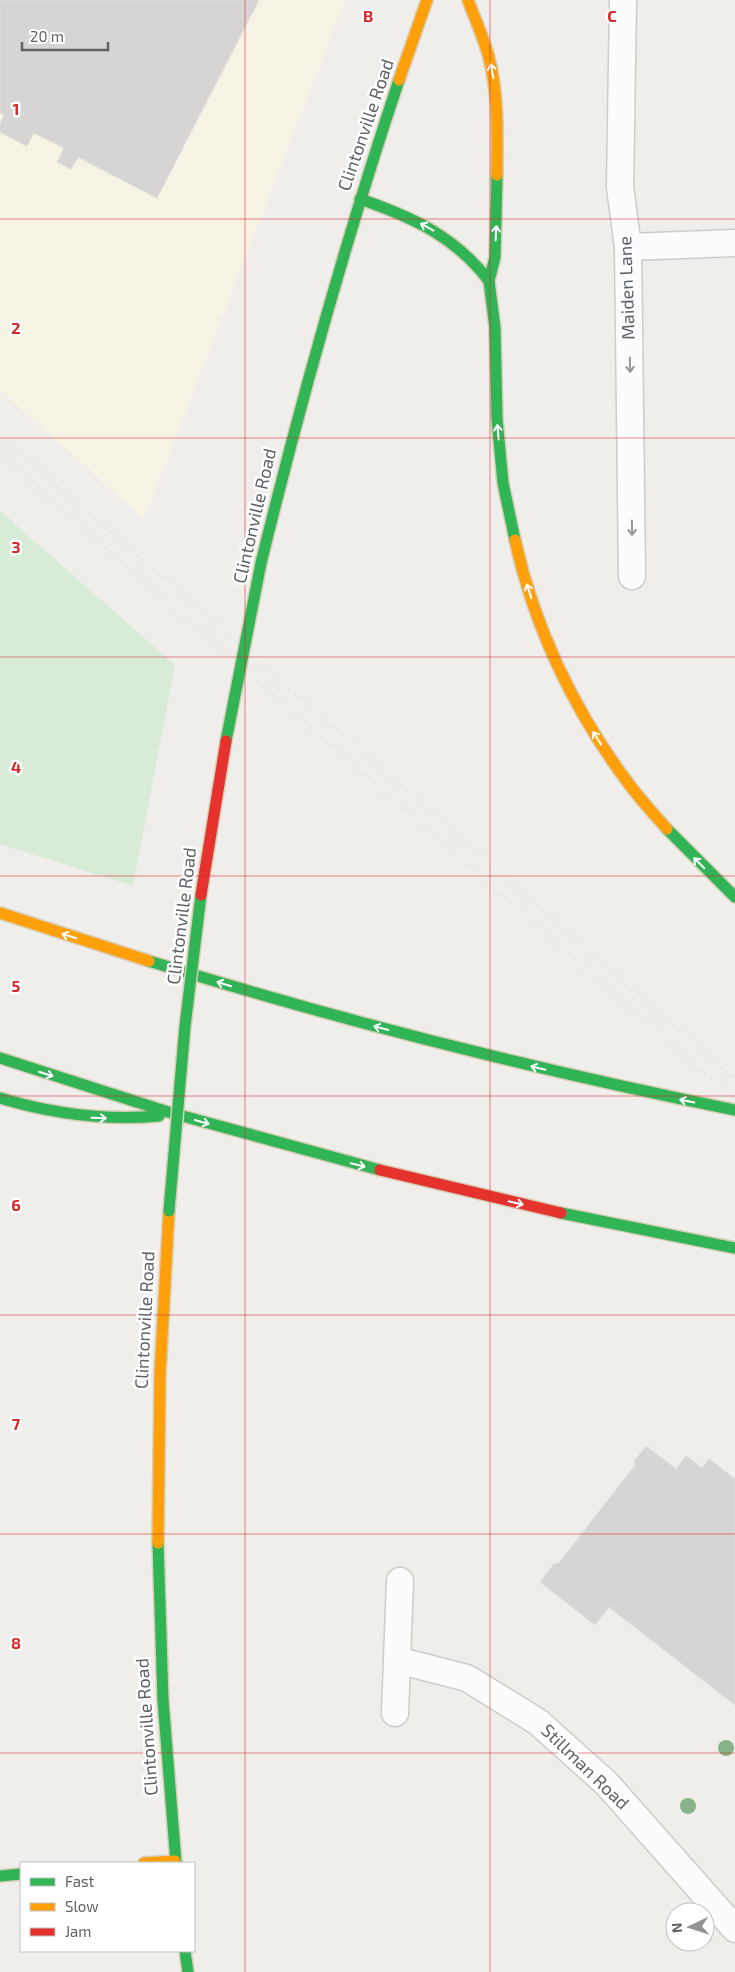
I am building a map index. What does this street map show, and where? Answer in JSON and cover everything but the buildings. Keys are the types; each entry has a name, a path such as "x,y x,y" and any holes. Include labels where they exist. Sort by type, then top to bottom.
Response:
{"main road":[{"name":"Clintonville Road","path":"175,1862 163,1707 157,1533 160,1349 169,1211 184,1044 209,844 260,563 295,424 360,199 427,0"},
{"path":"468,0 489,57 496,98 497,230 495,257 490,281 495,328 497,419 503,483 519,556 542,629 575,699 610,758 652,813 678,842 735,897"},
{"path":"360,199 397,212 440,235 470,257 490,281"},
{"path":"0,913 286,1002 463,1050 586,1079 735,1110"},
{"path":"0,1058 173,1114 333,1158 487,1197 615,1226 735,1248"},
{"path":"0,1098 39,1110 93,1118 130,1118 173,1114"},
{"path":"0,1876 20,1874"},
{"path":"185,1952 188,1972"}],"street":[{"name":"Maiden Lane","path":"623,0 620,187 628,247 632,576"},
{"path":"628,247 735,242"},
{"path":"395,1713 400,1581"},
{"name":"Stillman Road","path":"397,1660 467,1678 538,1722 608,1784 735,1929"}],"shaded area":[{"path":"0,0 345,0 144,519 0,390"}],"green space":[{"path":"0,511 175,665 133,886 0,844"}],"railway":[{"path":"0,435 735,1079"},
{"path":"0,455 735,1100"}],"traffic: fast":[{"path":"261,563 325,320 399,80"},
{"path":"497,175 495,257 489,281 495,328 497,419 503,483 515,540"},
{"path":"360,199 415,221 447,240 476,265 489,281"},
{"path":"226,741 261,563"},
{"path":"667,829 735,897"},
{"path":"169,1211 185,1026 201,895"},
{"path":"149,961 294,1004 440,1043 661,1095 735,1110"},
{"path":"0,1058 168,1112 380,1170"},
{"path":"0,1098 20,1104 79,1115 118,1118 159,1116"},
{"path":"561,1213 735,1248"},
{"path":"158,1543 163,1700 176,1862"},
{"path":"0,1876 20,1874"},
{"path":"185,1952 188,1972"}],"traffic: slow":[{"path":"399,80 427,0"},
{"path":"468,0 485,44 492,72 497,116 497,175"},
{"path":"515,540 523,572 544,635 573,696 589,725 626,780 667,829"},
{"path":"0,913 149,961"},
{"path":"158,1543 160,1374 169,1211"},
{"path":"160,1862 175,1861"}],"traffic: jam":[{"path":"201,895 226,741"},
{"path":"380,1170 561,1213"}]}
